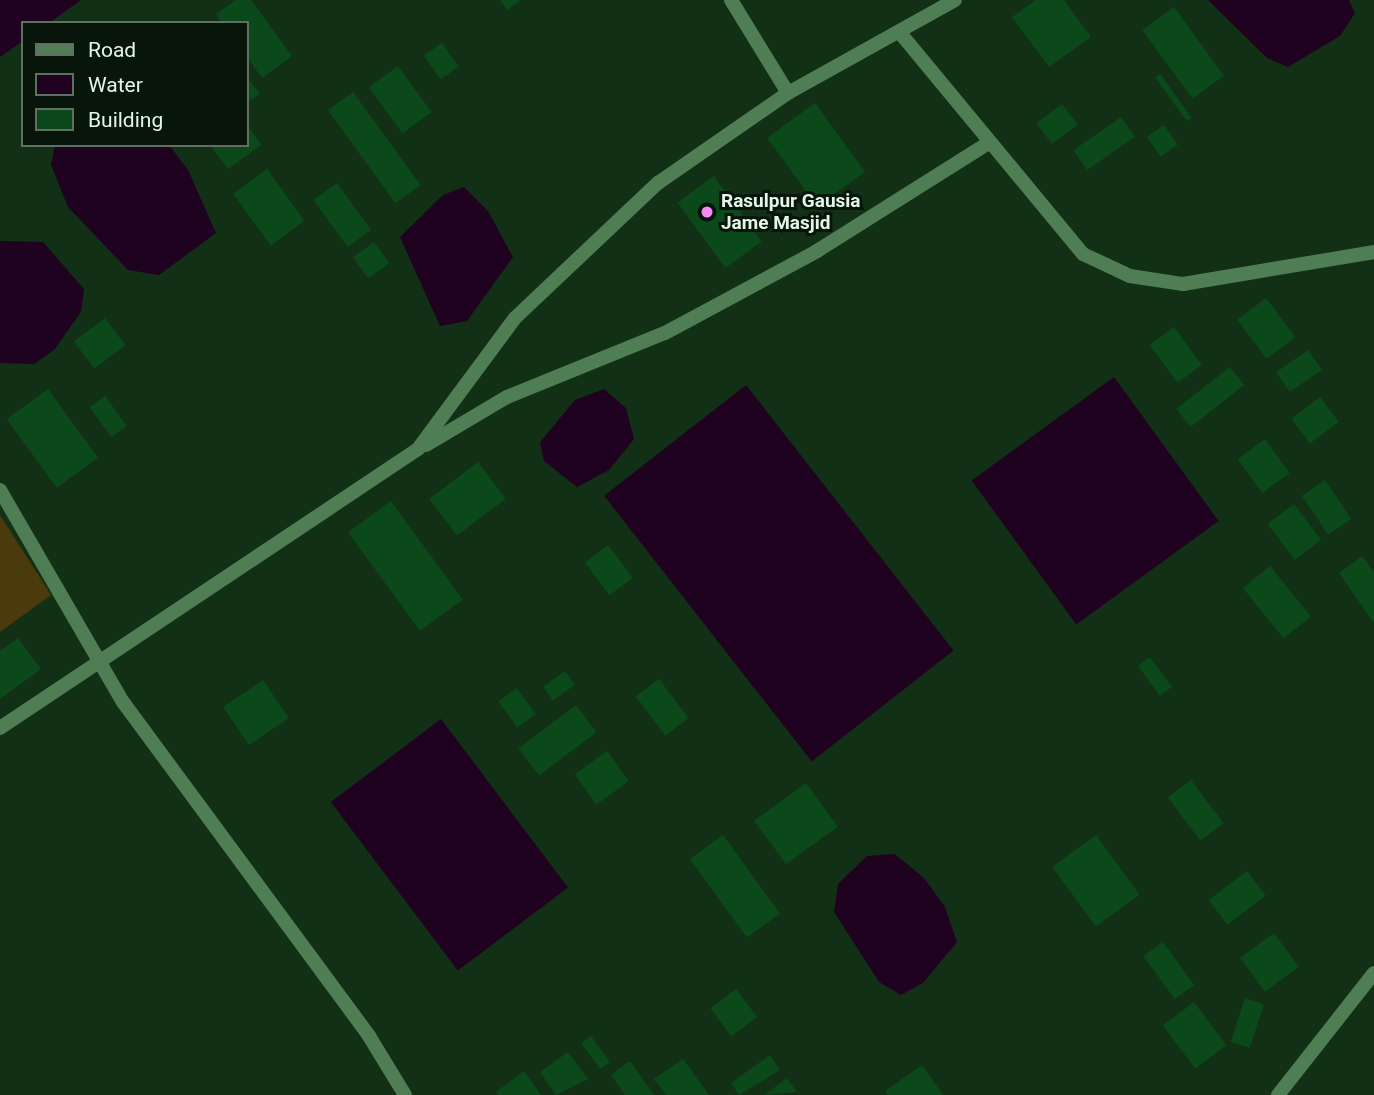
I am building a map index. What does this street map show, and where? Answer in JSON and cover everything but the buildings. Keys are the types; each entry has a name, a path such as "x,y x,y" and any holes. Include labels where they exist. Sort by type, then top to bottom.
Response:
{"street":[{"path":"731,0 788,93"},
{"path":"418,449 525,309 658,183 788,93 901,34 955,0"},
{"path":"901,34 1083,254 1130,276 1183,284 1374,252"},
{"path":"0,728 100,657 418,449 507,397 665,332 817,251 990,142"},
{"path":"0,490 100,657 123,702 369,1036 405,1095"},
{"path":"1278,1095 1374,973"}],"shaded area":[{"path":"0,515 51,595 0,632"}],"water":[{"path":"0,0 81,0 52,21 21,21 21,42 0,57"},
{"path":"1208,0 1349,0 1355,13 1340,36 1288,67 1267,58"},
{"path":"55,147 171,147 188,170 216,233 159,275 128,270 68,207 51,165"},
{"path":"464,187 488,211 513,257 467,321 440,326 400,237 443,195"},
{"path":"0,241 43,242 84,289 81,312 54,350 34,364 0,363"},
{"path":"1114,377 1219,521 1076,624 972,480"},
{"path":"746,385 953,651 812,761 604,496"},
{"path":"604,389 626,408 634,439 609,470 577,487 544,461 540,442 575,400"},
{"path":"441,719 568,888 458,971 331,802"},
{"path":"895,854 924,878 945,907 957,942 923,983 901,995 879,982 834,912 838,884 867,856"}],"place":[{"name":"Rasulpur Gausia Jame Masjid","path":"707,212"}]}
